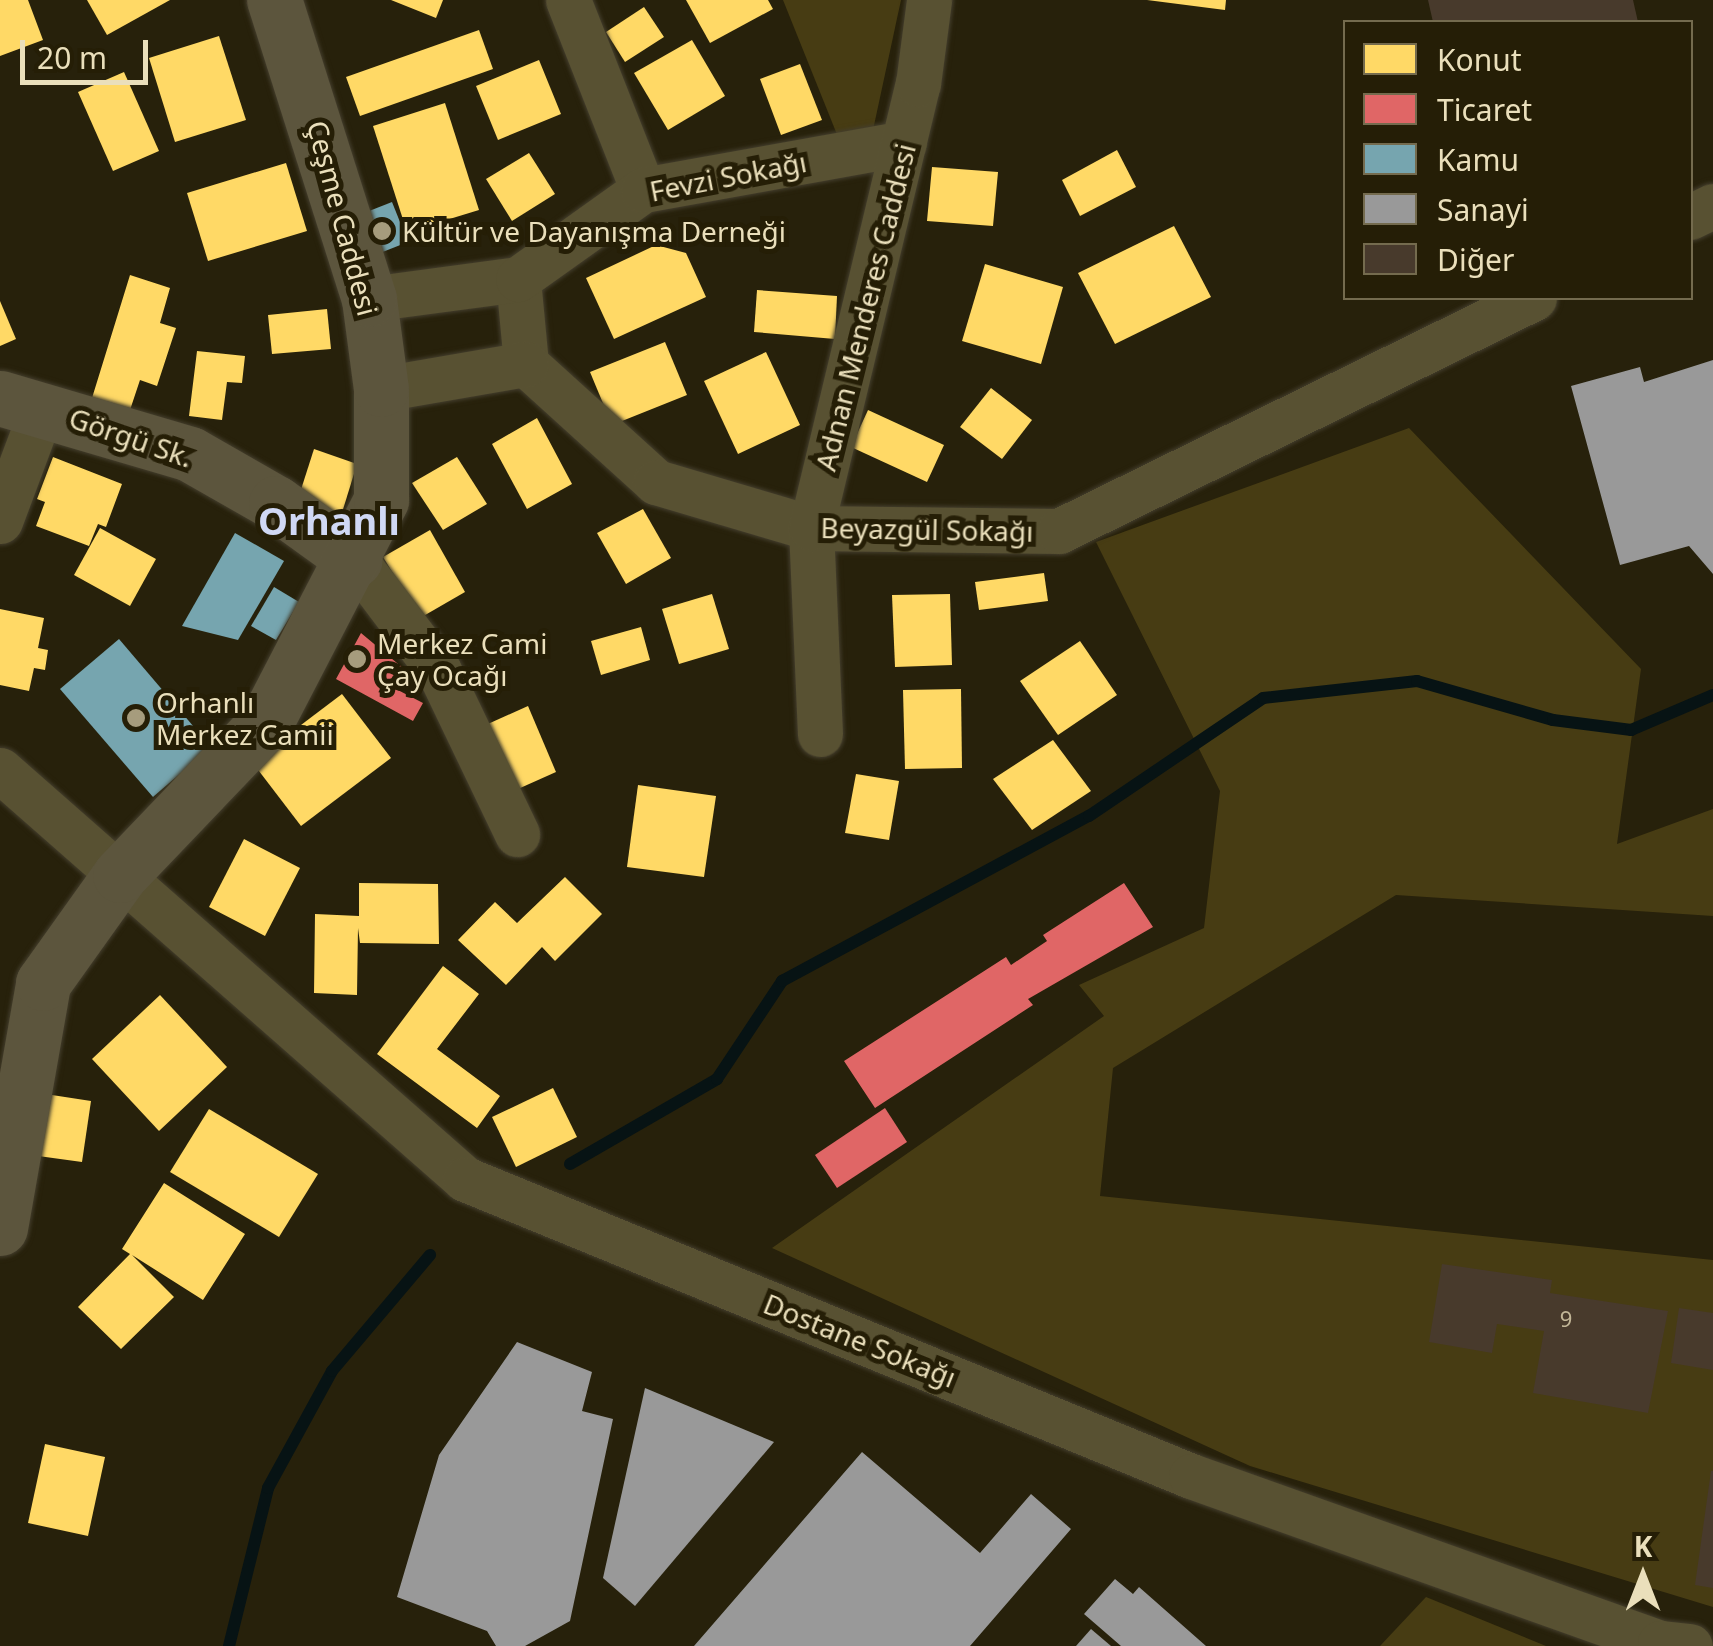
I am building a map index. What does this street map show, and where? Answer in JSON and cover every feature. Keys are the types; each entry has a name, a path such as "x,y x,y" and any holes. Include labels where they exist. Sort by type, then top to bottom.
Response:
{"street":[{"name":"Çeşme Caddesi","path":"0,1228 43,983 120,874 266,722 355,560 381,500 381,389 369,299 274,0"},
{"path":"568,0 643,190"},
{"name":"Adnan Menderes Caddesi","path":"820,734 811,528 904,143 928,0"},
{"name":"Fevzi Sokağı","path":"369,299 518,279 643,190 904,143"},
{"path":"381,389 526,364 518,279"},
{"name":"Beyazgül Sokağı","path":"526,364 656,482 811,528 1059,531 1530,300"},
{"path":"0,521 22,402"},
{"name":"Görgü Sk.","path":"22,402 190,454 276,503 355,560"},
{"path":"355,560 439,670 516,834"},
{"name":"Dostane Sokağı","path":"0,770 17,811 120,874 465,1179 1190,1476 1660,1643 1690,1646"}],"shaded area":[{"path":"783,0 901,0 873,130 838,137"},
{"path":"1409,428 1641,669 1617,844 1713,809 1713,916 1396,895 1113,1068 1100,1196 1713,1260 1713,1607 1250,1466 772,1248 1104,1016 1079,985 1204,928 1220,791 1096,542"},
{"path":"1426,1597 1546,1646 1380,1646"}],"building: Konut":[{"path":"0,0 28,0 43,40 0,56"},
{"path":"87,0 170,0 107,35"},
{"path":"391,0 443,0 436,18"},
{"path":"686,0 768,0 773,9 710,43"},
{"path":"1147,0 1226,0 1225,10"},
{"path":"644,7 664,37 625,62 606,32"},
{"path":"479,30 493,69 360,116 346,77"},
{"path":"219,36 246,120 175,142 149,58"},
{"path":"692,40 725,96 668,130 634,73"},
{"path":"539,60 561,114 498,140 476,86"},
{"path":"800,64 822,120 781,135 760,79"},
{"path":"124,72 159,151 113,171 78,92"},
{"path":"445,103 479,210 407,232 373,126"},
{"path":"1117,150 1136,187 1080,216 1062,180"},
{"path":"529,153 555,194 512,221 486,179"},
{"path":"286,163 307,231 208,261 187,193"},
{"path":"932,167 998,172 993,226 927,221"},
{"path":"1174,226 1211,297 1115,344 1078,273"},
{"path":"656,245 686,253 706,297 614,339 586,278"},
{"path":"985,264 1063,287 1041,364 962,341"},
{"path":"130,275 170,288 160,323 176,328 157,386 140,380 130,410 92,398"},
{"path":"757,290 837,296 835,339 754,332"},
{"path":"0,301 16,339 0,346"},
{"path":"327,309 331,349 272,354 268,315"},
{"path":"665,342 687,395 612,425 590,372"},
{"path":"197,351 245,356 242,383 227,382 222,420 189,416"},
{"path":"766,352 800,425 738,454 704,381"},
{"path":"991,388 1032,420 1002,459 960,427"},
{"path":"868,410 944,445 927,482 851,447"},
{"path":"537,418 572,484 527,509 492,444"},
{"path":"314,449 357,464 341,516 297,502"},
{"path":"53,457 122,484 106,527 98,524 89,546 36,526 45,502 37,499"},
{"path":"457,457 487,504 443,530 412,483"},
{"path":"643,509 671,558 626,584 597,533"},
{"path":"100,528 156,559 130,606 74,575"},
{"path":"430,530 465,592 420,618 383,557"},
{"path":"1044,573 1048,601 979,610 975,582"},
{"path":"712,594 729,649 679,664 662,609"},
{"path":"950,594 952,665 895,667 892,595"},
{"path":"0,609 44,618 38,648 48,650 45,670 34,668 29,691 0,685"},
{"path":"641,627 650,660 601,675 591,641"},
{"path":"1080,641 1117,695 1058,735 1020,681"},
{"path":"961,689 962,768 905,769 903,690"},
{"path":"342,694 391,758 301,826 252,762"},
{"path":"528,706 556,772 509,793 479,728"},
{"path":"1053,740 1091,791 1032,830 993,779"},
{"path":"856,774 899,781 889,840 845,833"},
{"path":"638,785 716,796 704,877 627,867"},
{"path":"244,839 300,868 265,936 209,907"},
{"path":"565,877 602,914 555,961 542,947 506,985 458,940 495,902 517,923"},
{"path":"359,883 438,884 439,944 360,943 358,928 357,995 314,993 315,914 359,916"},
{"path":"443,966 479,994 437,1049 500,1096 477,1128 377,1054"},
{"path":"160,995 227,1067 159,1131 92,1059"},
{"path":"553,1088 577,1137 516,1167 492,1117"},
{"path":"39,1093 91,1101 82,1162 31,1155"},
{"path":"209,1109 318,1174 279,1237 170,1172"},
{"path":"164,1183 245,1234 203,1300 132,1255 174,1297 121,1349 78,1307 130,1254 122,1249"},
{"path":"45,1444 105,1457 88,1536 28,1523"}],"building: Ticaret":[{"path":"361,633 403,668 392,687 423,703 413,721 336,679"},
{"path":"1124,883 1153,927 1028,999 1033,1005 875,1108 844,1061 1006,957 1011,965 1047,941 1043,935"},
{"path":"885,1108 907,1142 837,1188 815,1155"}],"building: Kamu":[{"path":"392,202 408,242 380,253 364,213"},
{"path":"235,533 284,561 238,640 182,626"},
{"path":"274,587 299,602 276,640 251,626"},
{"name":"Orhanlı Merkez Camii","path":"119,639 211,747 153,797 60,689"}],"building: Sanayi":[{"path":"1713,360 1713,574 1689,546 1620,565 1571,386 1640,367 1644,382"},
{"path":"517,1342 592,1372 582,1411 613,1419 570,1621 525,1646 496,1646 487,1631 397,1597 439,1455"},
{"path":"645,1388 774,1442 635,1606 603,1578"},
{"path":"862,1452 980,1553 1031,1494 1071,1529 970,1646 694,1646"},
{"path":"1115,1579 1133,1594 1139,1587 1206,1646 1121,1646 1084,1614"},
{"path":"1091,1629 1111,1646 1076,1646"}],"building: Diğer":[{"path":"1428,0 1633,0 1638,20 1433,20"},
{"path":"1442,1264 1552,1280 1550,1293 1668,1311 1648,1413 1533,1393 1544,1331 1497,1324 1492,1353 1429,1342"},
{"path":"1679,1308 1713,1313 1713,1370 1671,1363"},
{"path":"1713,1471 1713,1588 1695,1585"}],"waterway":[{"path":"570,1164 717,1079 782,981 1089,816 1263,698 1417,681 1553,720 1631,730 1713,695"},
{"path":"229,1646 268,1488 332,1371 430,1255"}],"place":[{"name":"Kültür ve Dayanışma Derneği","path":"382,231"},
{"name":"Merkez Cami Çay Ocağı","path":"357,659"},
{"name":"Orhanlı Merkez Camii","path":"136,718"}],"district":[{"name":"Orhanlı","path":"329,521"}]}
